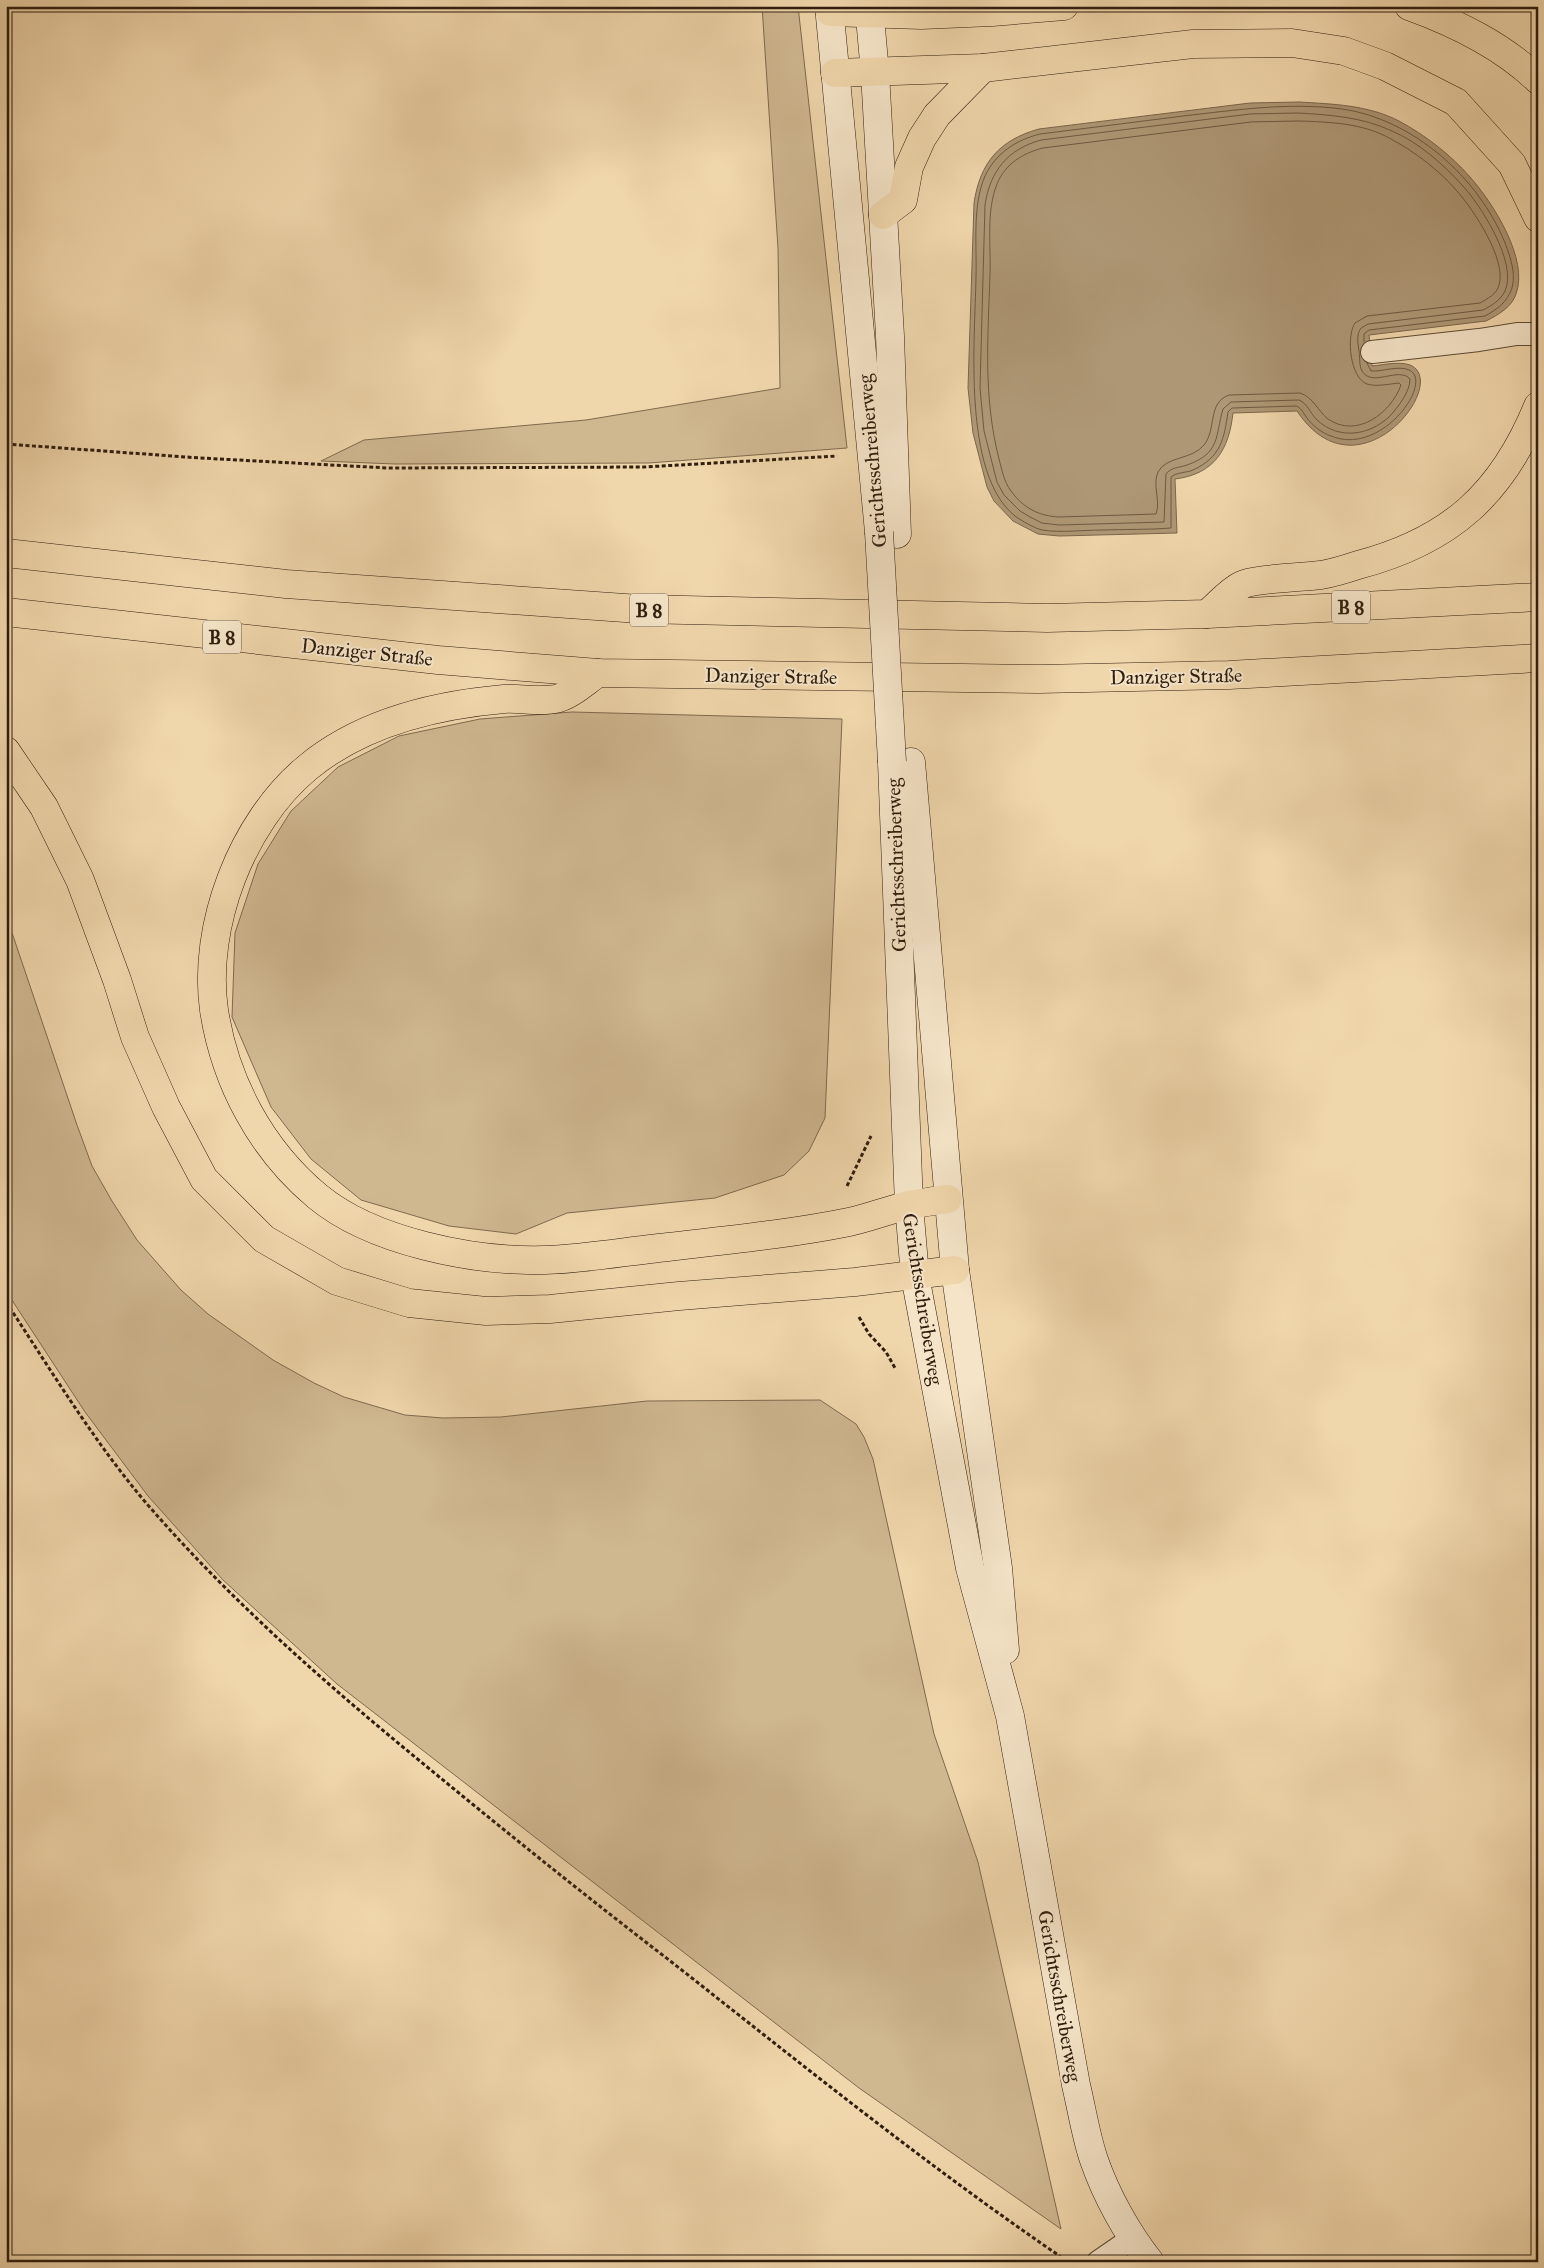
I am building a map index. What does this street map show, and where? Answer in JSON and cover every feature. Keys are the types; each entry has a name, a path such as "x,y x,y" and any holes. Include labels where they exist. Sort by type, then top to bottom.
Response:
{"highway":[{"path":"830,9 870,10 921,16 1064,6"},
{"path":"1409,6 1456,25 1491,44 1525,68 1538,80"},
{"path":"835,73 983,68 1193,44 1292,43 1344,51 1393,69 1456,102 1512,164 1538,218"},
{"path":"883,215 902,200 909,167 922,138 932,123 983,68"},
{"path":"1207,614 1242,584 1323,575 1393,556 1440,531 1474,506 1504,473 1526,434 1538,406"},
{"name":"B 8","path":"6,553 286,584 639,610 1047,618 1207,614 1538,598"},
{"name":"Danziger Straße","path":"6,612 438,660 598,673 1039,679 1238,675 1538,658"},
{"path":"598,673 558,699 506,699 436,709 388,722 346,742 308,767 284,791 258,827 236,866 221,910 213,953 212,995 219,1043 235,1086 260,1133 281,1161 319,1198 362,1224 411,1243 476,1257 546,1260 719,1241 849,1222 908,1205 948,1199"},
{"path":"6,751 44,807 80,880 117,980 135,1038 166,1107 204,1179 264,1239 337,1281 409,1302 486,1311 550,1309 915,1276 954,1270"}],"main road":[{"name":"Gerichtsschreiberweg","path":"830,9 835,73 888,533"},
{"name":"Gerichtsschreiberweg","path":"870,10 883,215 888,533 902,762 954,1270 998,1568 1010,1716"},
{"name":"Gerichtsschreiberweg","path":"902,762 908,1205 915,1276 970,1568 1010,1716 1076,2085 1088,2137 1094,2160 1102,2178 1133,2238 1150,2262"}],"lane":[{"path":"1372,352 1517,334 1538,334"},
{"path":"1098,2262 1133,2238"}],"path":[{"path":"6,444 200,458 388,468 644,467 844,455"},
{"path":"6,1302 81,1416 145,1501 220,1584 333,1690 539,1859 998,2214 1068,2262"}],"shaded area":[{"path":"762,6 798,6 847,448 649,463 395,464 321,461 364,440 586,420 780,388 778,248"},
{"path":"572,712 842,719 825,1118 809,1151 784,1175 715,1198 567,1213 516,1234 449,1226 361,1200 311,1159 271,1107 232,1017 235,933 258,864 291,811 338,767 399,736 480,719"},
{"path":"6,915 92,1166 112,1201 137,1240 181,1290 208,1314 273,1360 344,1397 405,1415 443,1418 501,1417 647,1401 820,1400 856,1424 864,1437 873,1459 934,1734 978,1862 1061,2229 859,2088 337,1684 223,1580 148,1496 85,1412 6,1291"}],"water":[{"path":"1299,102 1363,108 1387,116 1418,133 1455,161 1489,201 1513,248 1518,265 1519,280 1514,299 1508,307 1486,321 1369,335 1372,366 1396,363 1406,364 1410,365 1420,376 1419,392 1409,411 1392,429 1371,441 1346,445 1321,436 1297,411 1233,413 1228,438 1218,458 1200,472 1175,479 1177,533 1059,536 1038,534 1013,521 994,501 987,487 973,433 968,388 974,203 981,176 987,165 1002,147 1025,134 1039,129 1250,103"}]}
